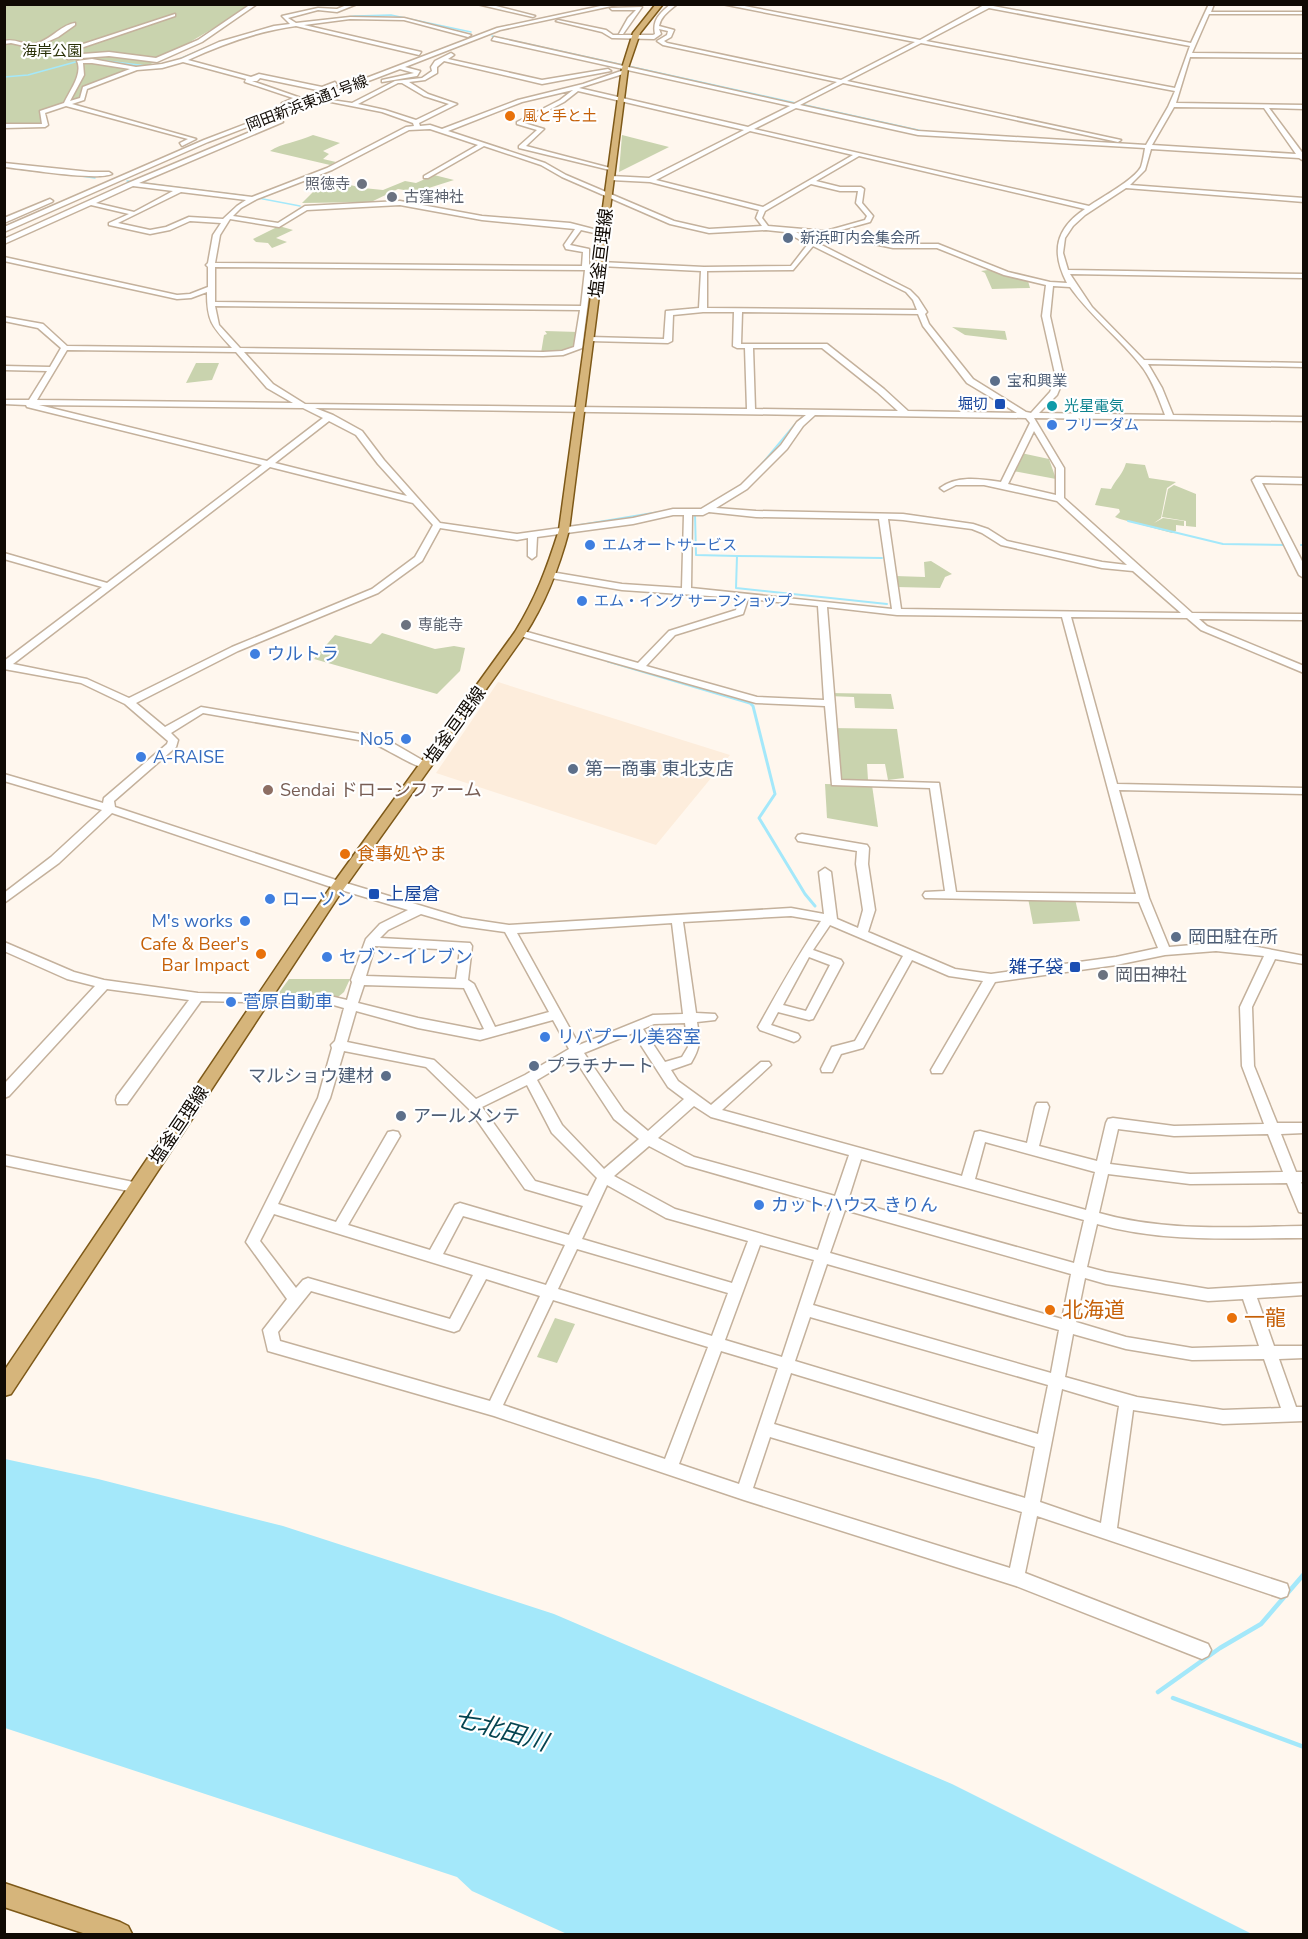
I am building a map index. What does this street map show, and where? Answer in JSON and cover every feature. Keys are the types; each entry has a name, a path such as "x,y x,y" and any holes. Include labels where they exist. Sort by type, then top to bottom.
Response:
{"main road":[{"name":"塩釜亘理線","path":"4,1388 340,885 520,633 536,607 551,575 564,530 625,68 633,37 642,21 660,4"},
{"path":"6,1899 120,1935"}],"street":[{"path":"4,43 11,41 62,53 68,57 110,54 157,60 200,41 255,4"},
{"path":"356,4 337,11 318,9 284,17 291,23 419,53"},
{"path":"479,4 533,16"},
{"path":"151,157 298,98 247,81 259,76 322,89 468,35 533,16 590,4"},
{"name":"岡田新浜東通1号線","path":"4,230 177,154 510,26 619,4"},
{"path":"558,21 604,31 612,36 657,36 656,27 660,16 675,4"},
{"path":"724,4 1178,90"},
{"path":"977,4 1194,45"},
{"path":"1170,417 1156,383 1142,362 1094,315 1072,285 1065,272 1060,252 1070,223 1088,208 1138,175 1146,165 1148,146 1173,105 1180,76 1212,4"},
{"path":"650,180 991,6"},
{"path":"484,43 514,31 611,9 640,8 630,18 621,33"},
{"path":"1208,13 1304,13"},
{"path":"62,53 173,15"},
{"path":"4,126 43,126 45,125 42,112 82,99 85,88 136,69 162,66 183,60 221,43 291,23 384,17 404,19 468,35"},
{"path":"33,46 56,36 72,24"},
{"path":"656,27 671,30 669,36 660,41 664,44 1148,146"},
{"path":"494,39 938,135 1301,156"},
{"path":"352,105 403,81 423,79 433,75 435,65 442,59 463,51"},
{"path":"1190,55 1304,56"},
{"path":"442,59 542,82 625,68"},
{"path":"183,60 324,97"},
{"path":"66,104 81,75 82,65 79,62 92,61 136,69"},
{"path":"325,104 392,78 418,72 401,67"},
{"path":"442,131 520,101 575,89 625,68"},
{"path":"403,81 426,95 454,104 318,174 254,197 227,219 215,240 210,255 212,319 270,386 359,433 381,462 437,525 467,528 499,536 533,536 710,510 756,514 883,516 972,527 985,531 1004,543 1101,565 1136,569"},
{"path":"575,89 1088,208"},
{"path":"575,89 562,101 519,123 541,129 521,147 611,174 650,180 764,209"},
{"path":"333,101 383,111 416,124 543,164 564,176 682,226 720,231 766,228 822,232 893,246 938,246 1006,274 1050,284 1072,285"},
{"path":"66,104 193,140"},
{"path":"1173,105 1304,107"},
{"path":"1265,106 1301,156"},
{"path":"4,242 133,183 292,117"},
{"path":"426,177 482,145"},
{"path":"766,228 759,218 764,209 857,154"},
{"path":"4,165 109,174"},
{"path":"4,169 96,180"},
{"path":"86,184 120,170"},
{"path":"811,182 840,189 861,189 859,203 870,216 864,223 822,232"},
{"path":"133,183 254,197"},
{"path":"1122,186 1304,200"},
{"path":"180,190 111,224 150,232 168,229 189,219 227,219 279,225 305,208 400,203 482,218 570,225 603,233"},
{"path":"4,221 56,198"},
{"path":"90,203 135,214"},
{"path":"4,319 40,326 65,348 563,353 578,348 584,308 587,250 568,248 567,245 579,228"},
{"path":"786,230 898,285 916,299 926,324 970,381 1030,417 1060,468 1060,499"},
{"path":"209,265 793,268 812,243"},
{"path":"4,259 177,297 191,296 211,288"},
{"path":"703,310 704,269"},
{"path":"1065,272 1304,276"},
{"path":"1003,486 1030,417 1054,393 1060,378 1046,316 1050,284"},
{"path":"211,304 584,308"},
{"path":"590,339 668,340 669,313 703,310 923,312"},
{"path":"738,310 737,345 824,346 881,391 904,413"},
{"path":"749,345 751,411"},
{"path":"30,403 65,348"},
{"path":"1142,362 1304,364"},
{"path":"4,368 52,369"},
{"path":"4,402 1304,419"},
{"path":"30,403 416,501"},
{"path":"710,510 744,487 784,447 800,424 814,412"},
{"path":"5,666 330,417"},
{"path":"1304,481 1257,480 1304,575"},
{"path":"944,488 959,482 1003,486 1060,499 1204,628 1304,669"},
{"path":"686,591 688,512"},
{"path":"883,516 897,612"},
{"path":"129,702 235,649 375,591 419,559 437,525"},
{"path":"532,556 533,536"},
{"path":"4,556 109,586"},
{"path":"551,575 621,587 744,596 897,612 1304,617"},
{"path":"640,667 672,633 740,612 744,596"},
{"path":"822,604 836,783 935,785 951,895"},
{"path":"1066,614 1143,898 1165,951"},
{"path":"520,633 756,700 829,703"},
{"path":"5,666 84,681 129,702 166,731 173,740 172,746 108,800 110,809"},
{"path":"166,731 201,710 372,739 387,744 425,766"},
{"path":"4,777 462,922 508,929 791,912 829,920 953,973 991,978 1116,961 1165,951 1216,946 1304,960"},
{"path":"1113,787 1304,791"},
{"path":"4,899 55,860 110,809"},
{"path":"802,838 863,848 862,864 868,910 862,934"},
{"path":"794,1037 764,1027 806,952 829,920 825,872"},
{"path":"929,895 1143,898"},
{"path":"296,1299 253,1242 324,1098 370,942 384,927 420,909"},
{"path":"662,1068 687,1060 694,1047 677,919"},
{"path":"508,929 576,1052 619,1115 648,1139 690,1161 1079,1271 1155,1288 1208,1295 1304,1290"},
{"path":"370,942 466,946 462,983"},
{"path":"4,946 70,976 105,984 198,997 330,1000 418,1023 480,1035 556,1015"},
{"path":"775,1007 808,1016 837,963 806,952"},
{"path":"1271,954 1246,1007 1248,1066 1272,1129 1297,1178 1304,1208"},
{"path":"827,1069 836,1050 859,1045 909,956"},
{"path":"938,1070 991,978"},
{"path":"357,980 468,984 491,1032"},
{"path":"4,1093 105,984"},
{"path":"122,1100 198,997"},
{"path":"474,1105 530,1078 576,1052 653,1020 711,1017"},
{"path":"635,1027 673,1084 711,1112 1124,1226 1191,1233 1304,1232"},
{"path":"338,1046 430,1063 474,1105 530,1185 592,1203"},
{"path":"711,1112 765,1065"},
{"path":"530,1078 556,1129 604,1177 671,1214 1126,1343 1192,1354 1304,1352"},
{"path":"494,1409 604,1177 693,1099"},
{"path":"1032,1149 1042,1107"},
{"path":"1016,1578 1079,1271 1113,1123 1174,1131 1304,1128"},
{"path":"339,1228 393,1136"},
{"path":"967,1183 980,1136 1102,1168 1190,1179 1297,1178"},
{"path":"744,1493 857,1152"},
{"path":"4,1160 138,1188"},
{"path":"269,1207 1044,1443"},
{"path":"434,1257 460,1209 736,1290"},
{"path":"670,1468 756,1238"},
{"path":"482,1272 454,1326 308,1284 270,1330 273,1346 494,1409 744,1493 1016,1578 1202,1650"},
{"path":"805,1310 1127,1401 1223,1417 1297,1414 1269,1353 1248,1293"},
{"path":"1108,1533 1127,1401"},
{"path":"765,1429 1031,1507 1281,1590"}],"shaded area":[{"path":"498,682 730,755 656,845 436,773"}],"green space":[{"name":"海岸公園","path":"5,5 253,5 156,62 82,88 80,99 40,111 42,125 5,125"},
{"path":"313,135 340,143 323,151 329,154 323,159 336,162 330,165 270,151 280,146"},
{"path":"622,135 669,147 619,172"},
{"path":"434,175 454,180 416,192 398,189 371,202 302,203 318,187 329,180 383,190 405,181 416,183"},
{"path":"279,226 293,230 276,238 287,242 272,248 268,243 256,242 253,239"},
{"path":"988,270 1028,281 1030,288 992,289 985,273 981,271"},
{"path":"952,327 1005,331 1007,340 965,335"},
{"path":"545,331 579,332 577,346 541,353 544,335 547,334"},
{"path":"196,363 219,363 212,380 186,383"},
{"path":"1021,453 1049,459 1056,479 1013,471"},
{"path":"1126,463 1145,465 1149,478 1176,482 1167,488 1161,518 1154,523 1163,518 1184,521 1184,526 1176,525 1176,531 1172,533 1120,519 1115,517 1120,512 1119,509 1095,505 1101,488 1111,489"},
{"path":"1174,485 1196,494 1196,527 1186,526 1186,521 1162,517 1168,489"},
{"path":"931,561 952,574 945,577 940,588 896,587 895,576 925,577 924,562"},
{"path":"382,633 435,649 454,646 465,648 460,671 437,694 314,659 335,635 371,644"},
{"path":"828,693 891,694 894,709 855,708 854,697 828,696"},
{"path":"830,728 897,729 904,778 888,780 885,764 867,764 868,780 836,780"},
{"path":"825,784 872,785 878,827 827,818"},
{"path":"1028,898 1075,899 1080,921 1033,924"},
{"path":"289,979 350,979 344,992 338,997 278,994"},
{"path":"555,1318 575,1324 557,1363 537,1357"}],"water":[{"name":"七北田川","path":"5,1459 98,1479 283,1526 554,1614 952,1784 1252,1934 567,1934 472,1891 457,1877 5,1728"}],"waterway":[{"path":"275,26 355,16 391,15 471,32"},
{"path":"177,60 219,42 243,35"},
{"path":"501,38 927,132"},
{"path":"91,59 147,66"},
{"path":"4,77 28,75 79,61"},
{"path":"4,167 33,171"},
{"path":"67,174 95,178"},
{"path":"127,181 247,196 300,206"},
{"path":"761,465 797,422"},
{"path":"714,502 744,483"},
{"path":"674,509 689,509"},
{"path":"574,526 659,512"},
{"path":"695,514 696,555 737,556"},
{"path":"1128,521 1223,544 1286,545"},
{"path":"737,556 882,558"},
{"path":"737,556 736,588 887,604"},
{"path":"608,661 750,703 753,706 775,794 759,818 805,894 815,906"},
{"path":"1158,1692 1220,1648 1261,1624 1304,1574"},
{"path":"1173,1698 1304,1747"}],"place":[{"name":"風と手と土","path":"510,116"},
{"name":"照徳寺","path":"362,184"},
{"name":"古窪神社","path":"392,197"},
{"name":"新浜町内会集会所","path":"788,238"},
{"name":"宝和興業","path":"995,381"},
{"name":"堀切","path":"1000,404"},
{"name":"光星電気","path":"1052,406"},
{"name":"フリーダム","path":"1052,425"},
{"name":"エムオートサービス","path":"590,545"},
{"name":"エム・イング サーフショップ","path":"582,601"},
{"name":"専能寺","path":"406,625"},
{"name":"ウルトラ","path":"255,654"},
{"name":"No5","path":"406,739"},
{"name":"A-RAISE","path":"141,757"},
{"name":"第一商事 東北支店","path":"573,769"},
{"name":"Sendai ドローンファーム","path":"268,790"},
{"name":"食事処やま","path":"345,854"},
{"name":"上屋倉","path":"374,894"},
{"name":"ローソン","path":"270,899"},
{"name":"M's works","path":"245,921"},
{"name":"岡田駐在所","path":"1176,937"},
{"name":"Cafe & Beer's Bar Impact","path":"261,954"},
{"name":"セブン-イレブン","path":"327,957"},
{"name":"雑子袋","path":"1075,967"},
{"name":"岡田神社","path":"1103,975"},
{"name":"菅原自動車","path":"231,1002"},
{"name":"リバプール美容室","path":"545,1037"},
{"name":"プラチナート","path":"534,1066"},
{"name":"マルショウ建材","path":"386,1076"},
{"name":"アールメンテ","path":"401,1116"},
{"name":"カットハウス きりん","path":"759,1205"},
{"name":"北海道","path":"1050,1310"},
{"name":"一龍","path":"1232,1318"}]}
